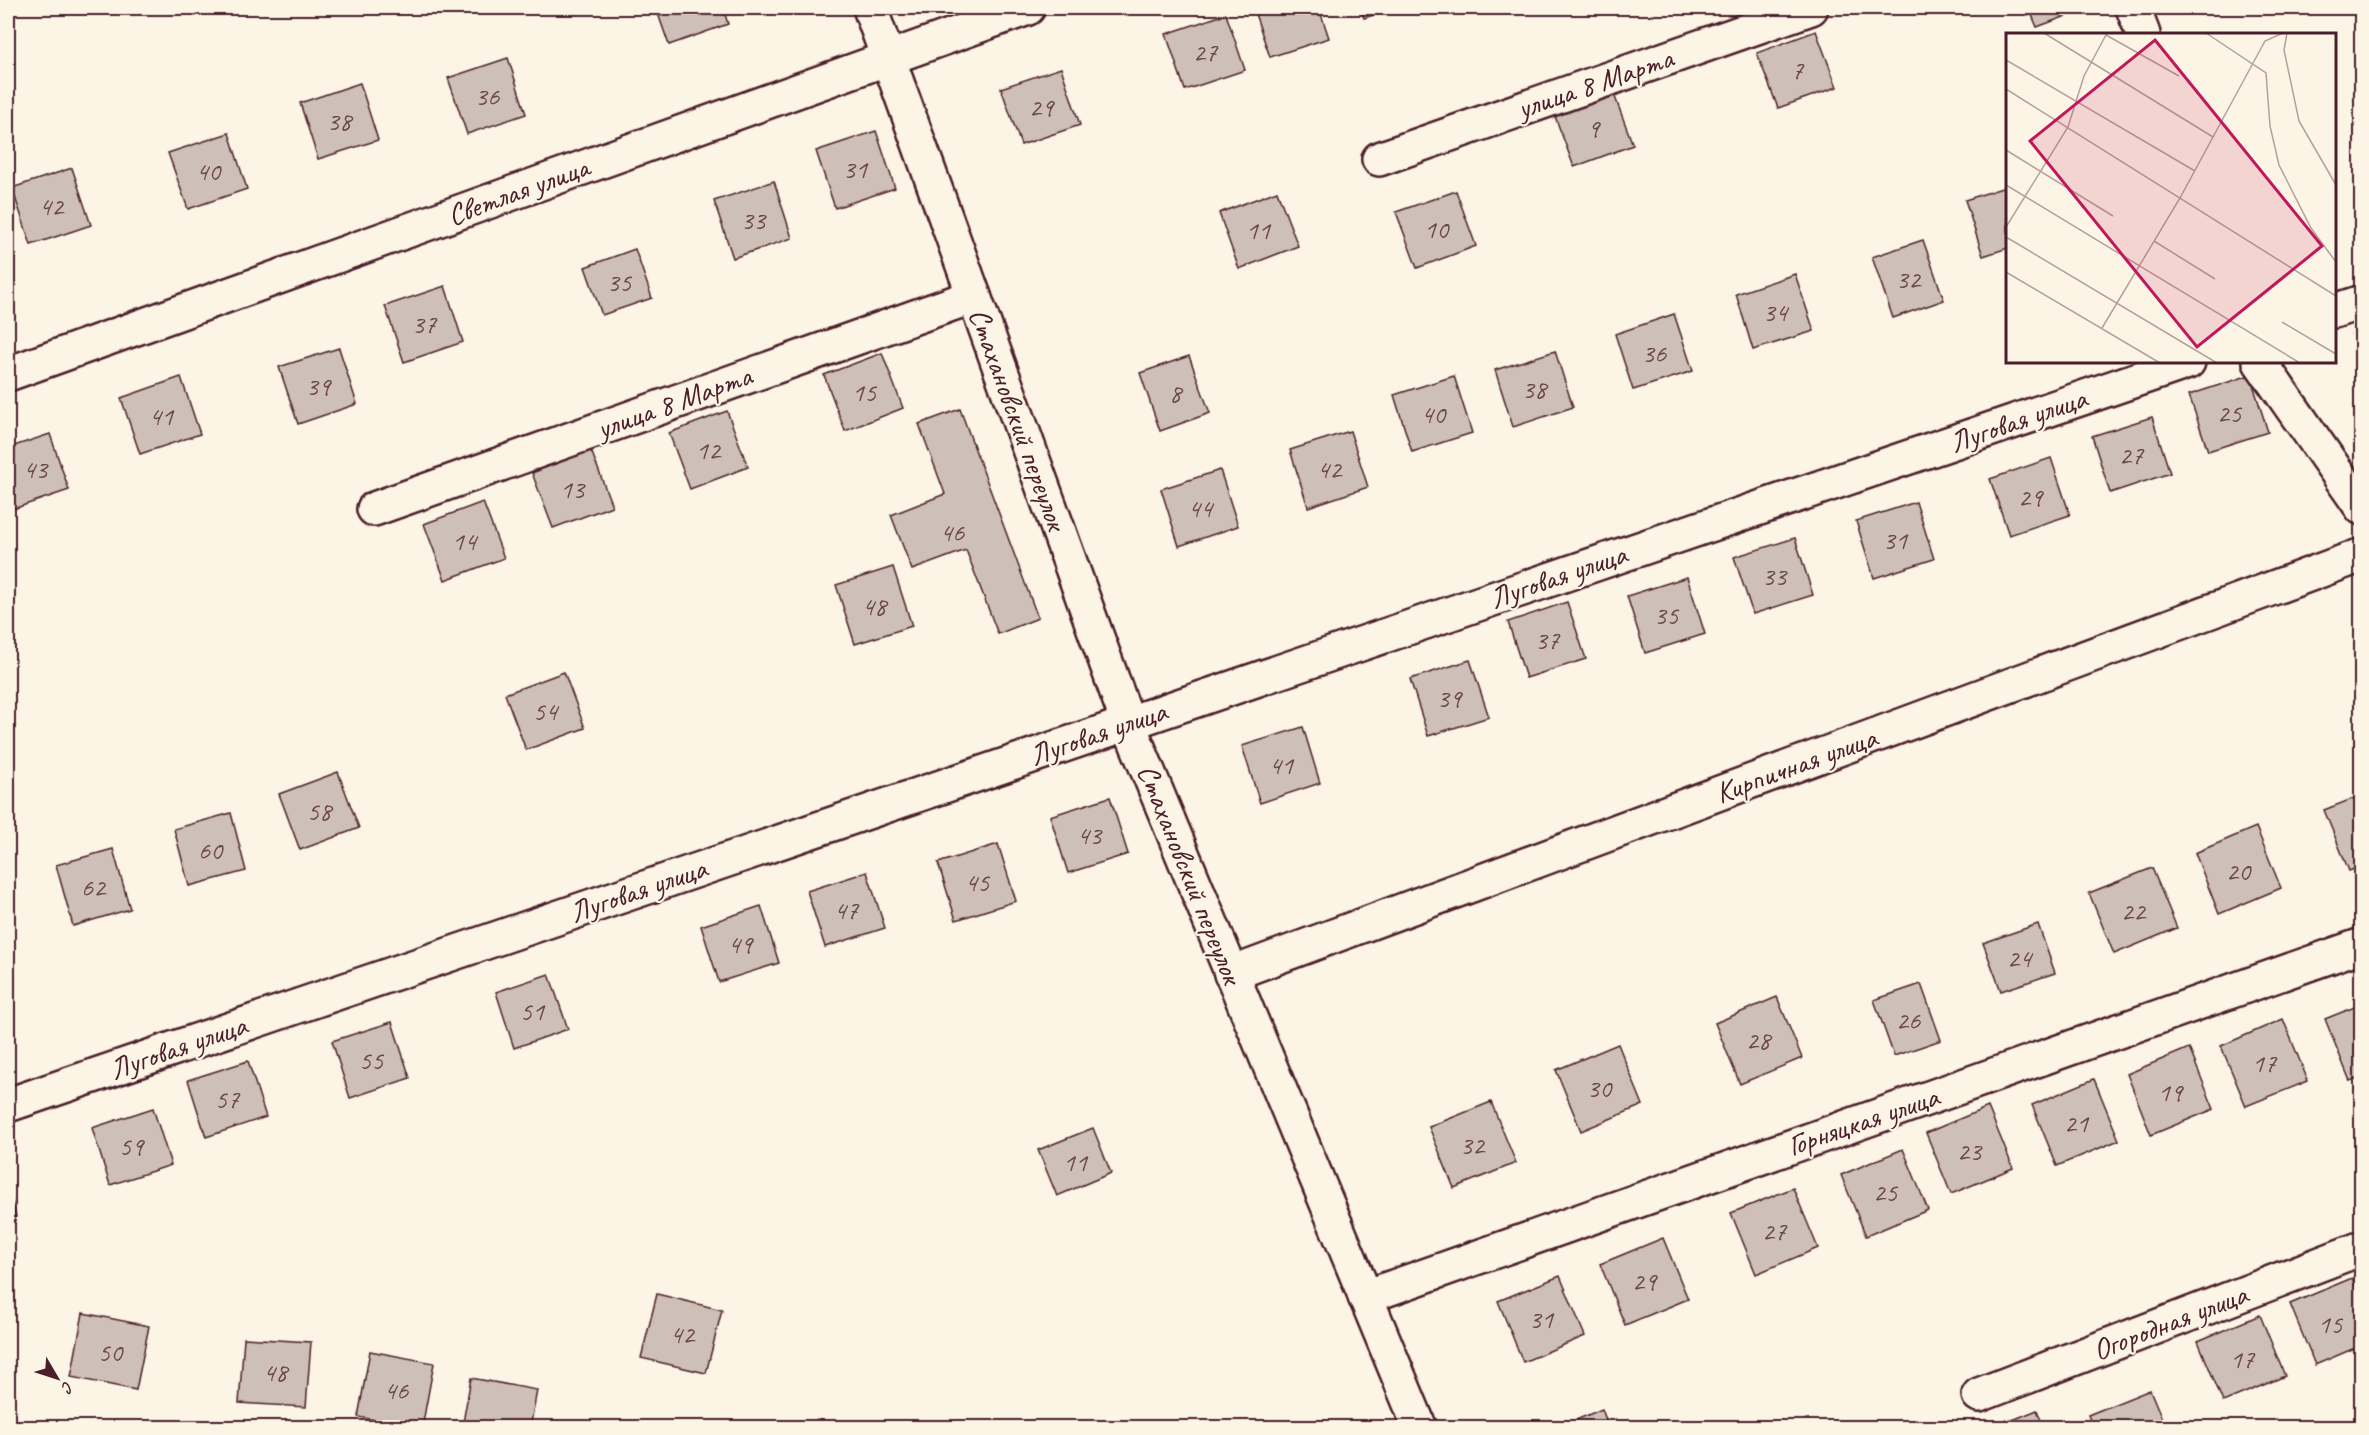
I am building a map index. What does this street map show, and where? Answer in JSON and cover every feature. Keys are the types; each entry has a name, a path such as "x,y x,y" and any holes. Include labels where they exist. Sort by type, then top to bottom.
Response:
{"street":[{"name":"Стахановский переулок","path":"870,8 1128,723 1420,1428"},
{"name":"Светлая улица","path":"8,374 1028,8"},
{"name":"улица 8 Марта","path":"1379,159 1811,8"},
{"path":"2133,8 2143,33"},
{"name":"улица 8 Марта","path":"374,509 974,296"},
{"path":"2336,310 2361,302"},
{"name":"Луговая улица","path":"8,1105 2185,363"},
{"path":"2261,363 2361,508"},
{"name":"Кирпичная улица","path":"1231,974 2361,555"},
{"name":"Горняцкая улица","path":"1365,1297 2361,945"},
{"name":"Огородная улица","path":"1979,1395 2361,1248"}],"building":[{"path":"656,8 723,8 728,24 669,45"},
{"path":"1253,8 1319,8 1329,38 1270,57"},
{"path":"1360,8 1396,8 1364,18"},
{"path":"2029,8 2088,8 2037,27"},
{"path":"1226,14 1245,70 1185,90 1166,34"},
{"path":"1816,31 1837,87 1778,108 1757,53"},
{"path":"508,58 526,114 467,134 448,78"},
{"path":"1061,68 1080,125 1021,145 1001,88"},
{"path":"360,83 378,140 318,159 300,103"},
{"path":"1612,89 1633,145 1574,167 1553,111"},
{"path":"876,131 895,188 835,208 816,151"},
{"path":"229,133 247,189 188,209 168,153"},
{"path":"72,168 91,225 31,245 12,188"},
{"path":"774,181 792,238 733,258 714,201"},
{"path":"2006,187 2006,249 1983,256 1965,200"},
{"path":"1277,191 1298,246 1239,269 1219,213"},
{"path":"1456,191 1476,246 1417,268 1396,212"},
{"path":"1923,240 1944,300 1893,318 1872,257"},
{"path":"635,249 652,298 602,315 585,267"},
{"path":"1795,274 1814,331 1753,350 1736,294"},
{"path":"445,286 463,342 404,362 385,306"},
{"path":"1674,314 1693,371 1633,390 1615,334"},
{"path":"2362,331 2362,364 2352,334"},
{"path":"339,348 357,404 298,424 279,367"},
{"path":"1555,351 1573,407 1513,427 1495,370"},
{"path":"882,353 903,408 845,431 824,375"},
{"path":"1189,356 1210,413 1160,431 1140,373"},
{"path":"2250,375 2268,432 2208,451 2189,395"},
{"path":"1454,376 1472,433 1412,452 1394,395"},
{"path":"181,377 200,434 140,454 121,398"},
{"path":"960,409 1038,618 998,634 966,550 912,570 891,515 945,494 919,424"},
{"path":"727,411 748,467 690,489 669,433"},
{"path":"2152,417 2170,473 2110,493 2092,436"},
{"path":"1350,431 1368,487 1308,507 1290,450"},
{"path":"50,434 69,490 10,510 8,504 8,448"},
{"path":"591,450 612,506 553,528 532,473"},
{"path":"2051,458 2070,515 2009,535 1990,479"},
{"path":"1220,470 1238,526 1179,546 1161,489"},
{"path":"483,502 504,558 445,580 424,524"},
{"path":"1916,502 1934,559 1874,578 1856,521"},
{"path":"1795,538 1813,595 1753,614 1734,557"},
{"path":"893,567 912,626 855,644 836,585"},
{"path":"1687,577 1705,634 1645,653 1627,596"},
{"path":"1567,602 1586,659 1526,678 1508,622"},
{"path":"1470,660 1489,717 1428,736 1410,679"},
{"path":"564,672 585,728 526,750 505,694"},
{"path":"1303,727 1320,783 1260,803 1242,746"},
{"path":"338,772 359,828 300,850 279,794"},
{"path":"2362,795 2362,866 2349,871 2324,810"},
{"path":"1110,797 1128,854 1068,873 1050,816"},
{"path":"231,813 246,871 189,886 174,829"},
{"path":"2256,827 2281,888 2219,914 2195,853"},
{"path":"998,844 1016,901 956,920 938,863"},
{"path":"113,849 130,909 73,926 56,865"},
{"path":"2152,868 2177,928 2114,954 2089,893"},
{"path":"867,872 885,928 825,947 807,891"},
{"path":"761,906 779,963 719,982 701,926"},
{"path":"2038,924 2055,973 2001,991 1983,943"},
{"path":"549,974 568,1029 514,1048 496,992"},
{"path":"1921,984 1941,1040 1894,1056 1874,1000"},
{"path":"1777,997 1802,1058 1740,1084 1715,1023"},
{"path":"2362,1004 2362,1076 2350,1081 2325,1019"},
{"path":"2283,1019 2308,1081 2246,1106 2221,1046"},
{"path":"392,1022 410,1078 350,1098 332,1041"},
{"path":"1618,1044 1643,1105 1581,1131 1556,1070"},
{"path":"2189,1048 2214,1109 2151,1135 2127,1074"},
{"path":"248,1061 266,1117 206,1137 188,1080"},
{"path":"2094,1079 2119,1140 2057,1166 2032,1105"},
{"path":"1491,1102 1516,1163 1454,1188 1429,1127"},
{"path":"1988,1107 2013,1168 1951,1194 1926,1133"},
{"path":"153,1108 171,1165 110,1185 92,1128"},
{"path":"1093,1128 1111,1173 1057,1196 1038,1150"},
{"path":"1903,1149 1928,1210 1866,1236 1841,1175"},
{"path":"8,1186 16,1217 8,1219"},
{"path":"1793,1188 1818,1248 1756,1274 1731,1213"},
{"path":"1663,1238 1688,1299 1625,1325 1600,1264"},
{"path":"1560,1276 1585,1336 1523,1362 1498,1301"},
{"path":"2352,1278 2362,1301 2362,1345 2315,1365 2290,1304"},
{"path":"657,1294 722,1310 706,1373 641,1358"},
{"path":"83,1313 149,1326 136,1390 71,1377"},
{"path":"2260,1315 2285,1376 2223,1402 2198,1341"},
{"path":"244,1338 311,1342 306,1407 239,1403"},
{"path":"370,1351 434,1363 422,1428 358,1417"},
{"path":"471,1378 537,1390 530,1428 462,1428"},
{"path":"2150,1390 2166,1428 2093,1428 2088,1415"},
{"path":"1602,1409 1609,1428 1557,1428"},
{"path":"2037,1410 2044,1428 1993,1428"}]}
